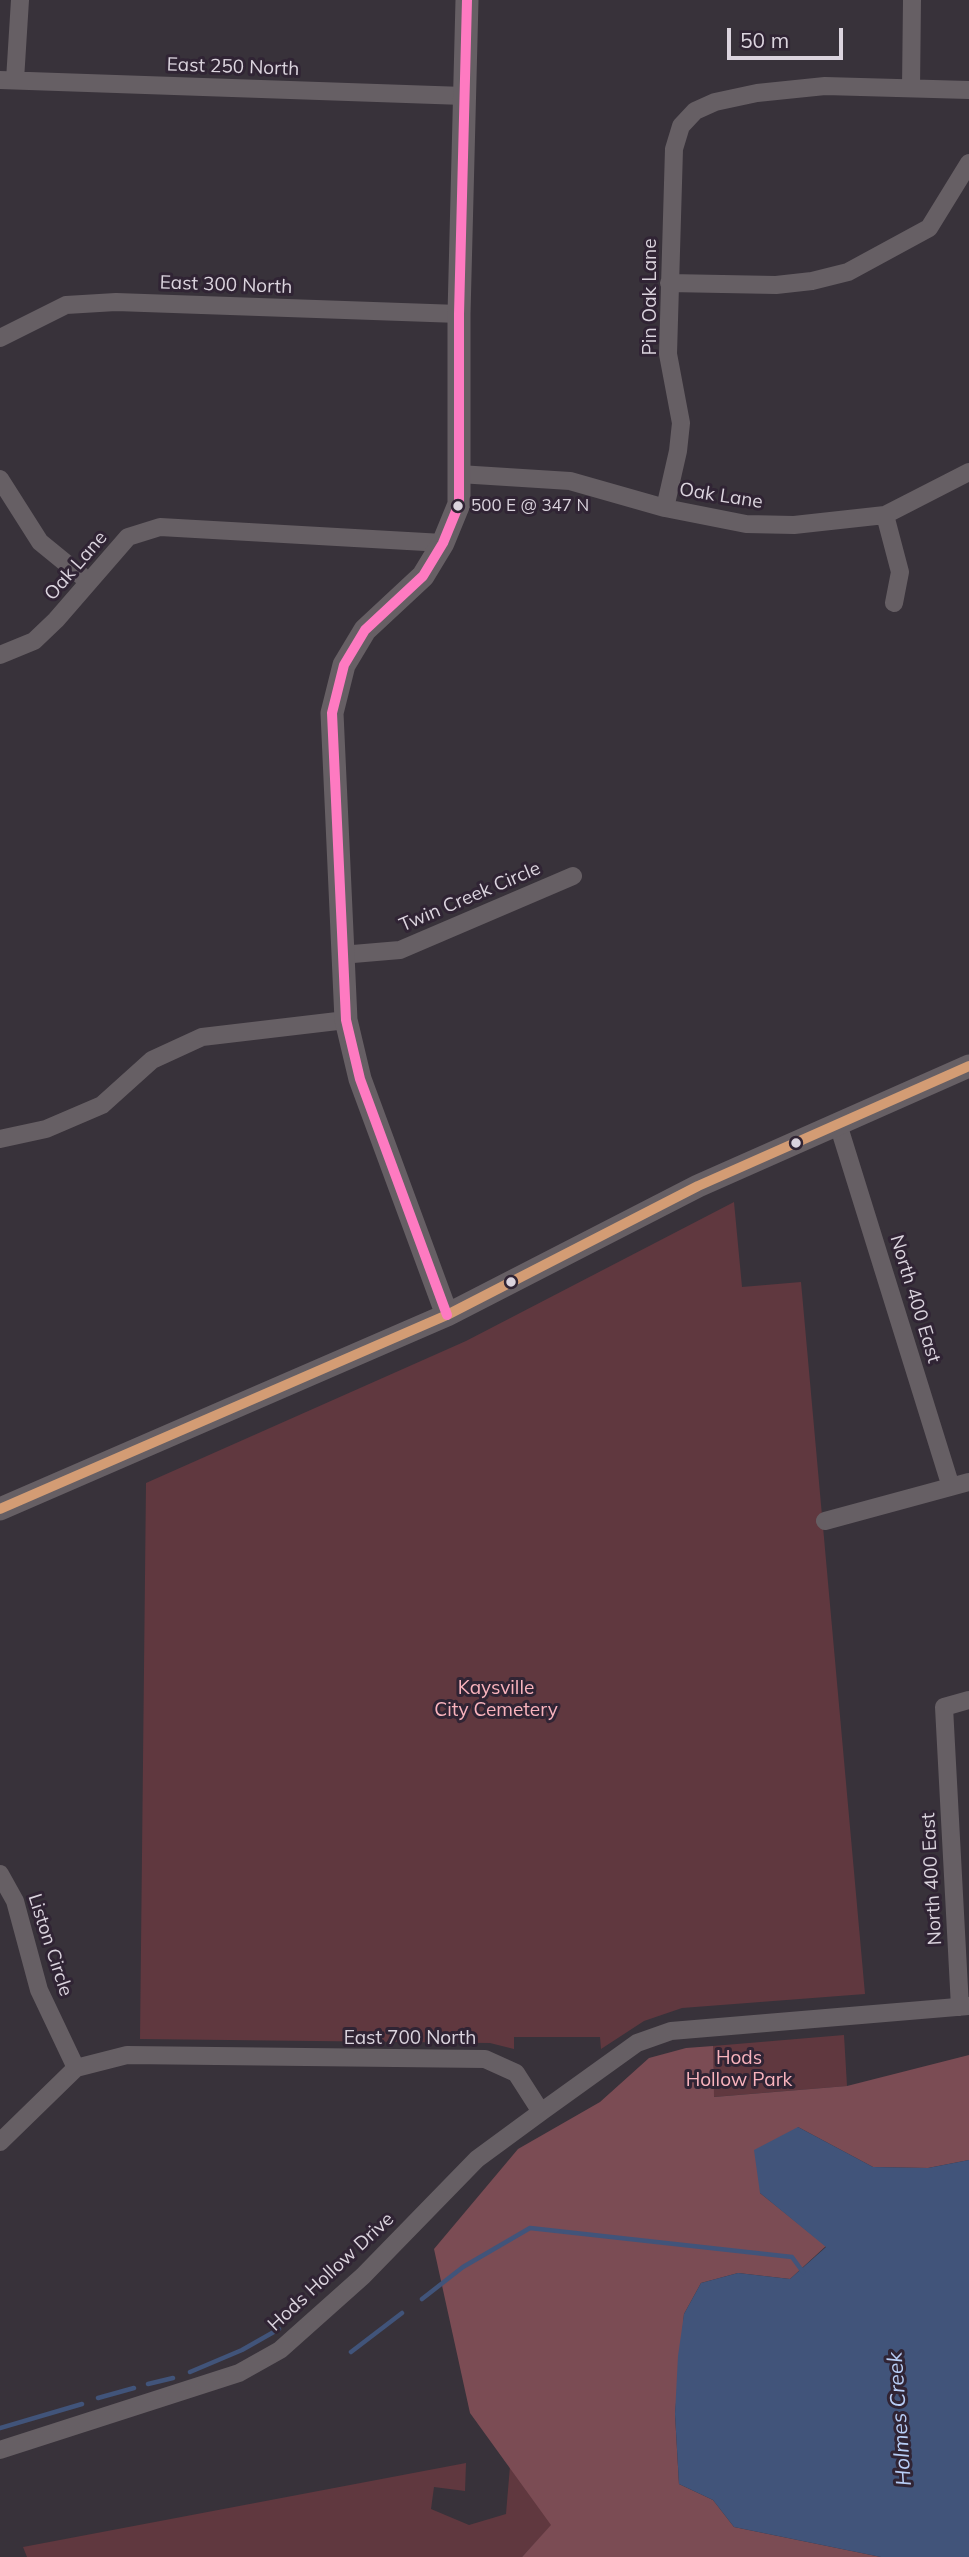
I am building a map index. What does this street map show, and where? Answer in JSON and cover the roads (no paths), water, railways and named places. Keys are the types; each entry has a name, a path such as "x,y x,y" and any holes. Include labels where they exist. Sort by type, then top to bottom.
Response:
{"street":[{"path":"7,80 20,0"},
{"path":"447,1315 360,1079 346,1020 332,713 344,665 365,630 423,576 443,543 459,504 459,314 467,0"},
{"path":"912,0 911,88 969,90"},
{"name":"East 250 North","path":"7,80 464,96"},
{"name":"Pin Oak Lane","path":"665,508 678,451 681,423 668,354 674,149 681,126 695,111 715,102 757,93 825,86 911,88"},
{"path":"669,283 776,285 812,281 848,271 929,228 969,163"},
{"name":"East 300 North","path":"0,338 66,305 116,302 459,314"},
{"name":"Oak Lane","path":"458,474 570,481 665,508 746,524 794,526 885,515 969,472"},
{"path":"0,479 40,542 89,582"},
{"path":"885,515 900,572 894,603"},
{"name":"Oak Lane","path":"0,655 34,641 128,537 160,527 443,543"},
{"name":"Twin Creek Circle","path":"341,955 400,950 573,876"},
{"path":"0,1139 46,1129 102,1105 152,1060 202,1037 346,1020"},
{"path":"0,1509 447,1315 698,1186 969,1066"},
{"name":"North 400 East","path":"838,1124 951,1487"},
{"path":"825,1521 969,1482"},
{"name":"North 400 East","path":"964,2006 944,1707 969,1700"},
{"name":"Liston Circle","path":"0,1874 15,1900 39,1990 76,2068"},
{"path":"541,2112 638,2043 671,2031 964,2006"},
{"name":"East 700 North","path":"0,2142 76,2068 127,2055 485,2059 516,2073 541,2112"},
{"name":"Hods Hollow Drive","path":"0,2450 239,2373 280,2350 363,2276 477,2159 541,2112"}],"water":[{"name":"Holmes Creek","path":"798,2127 873,2167 928,2168 969,2160 969,2557 881,2557 734,2527 713,2500 679,2484 675,2414 678,2356 684,2314 701,2283 738,2273 790,2279 826,2247 760,2193 754,2150"}],"waterway":[{"path":"422,2299 463,2267 530,2228 792,2257 803,2272"},
{"path":"351,2352 402,2313"},
{"path":"190,2372 242,2350 279,2329"},
{"path":"148,2384 173,2378"},
{"path":"98,2398 134,2388"},
{"path":"0,2428 82,2404"}],"place":[{"name":"500 E @ 347 N","path":"458,506"}],"park label":[{"name":"Kaysville City Cemetery","path":"496,1699"},
{"name":"Hods Hollow Park","path":"739,2069"}]}
